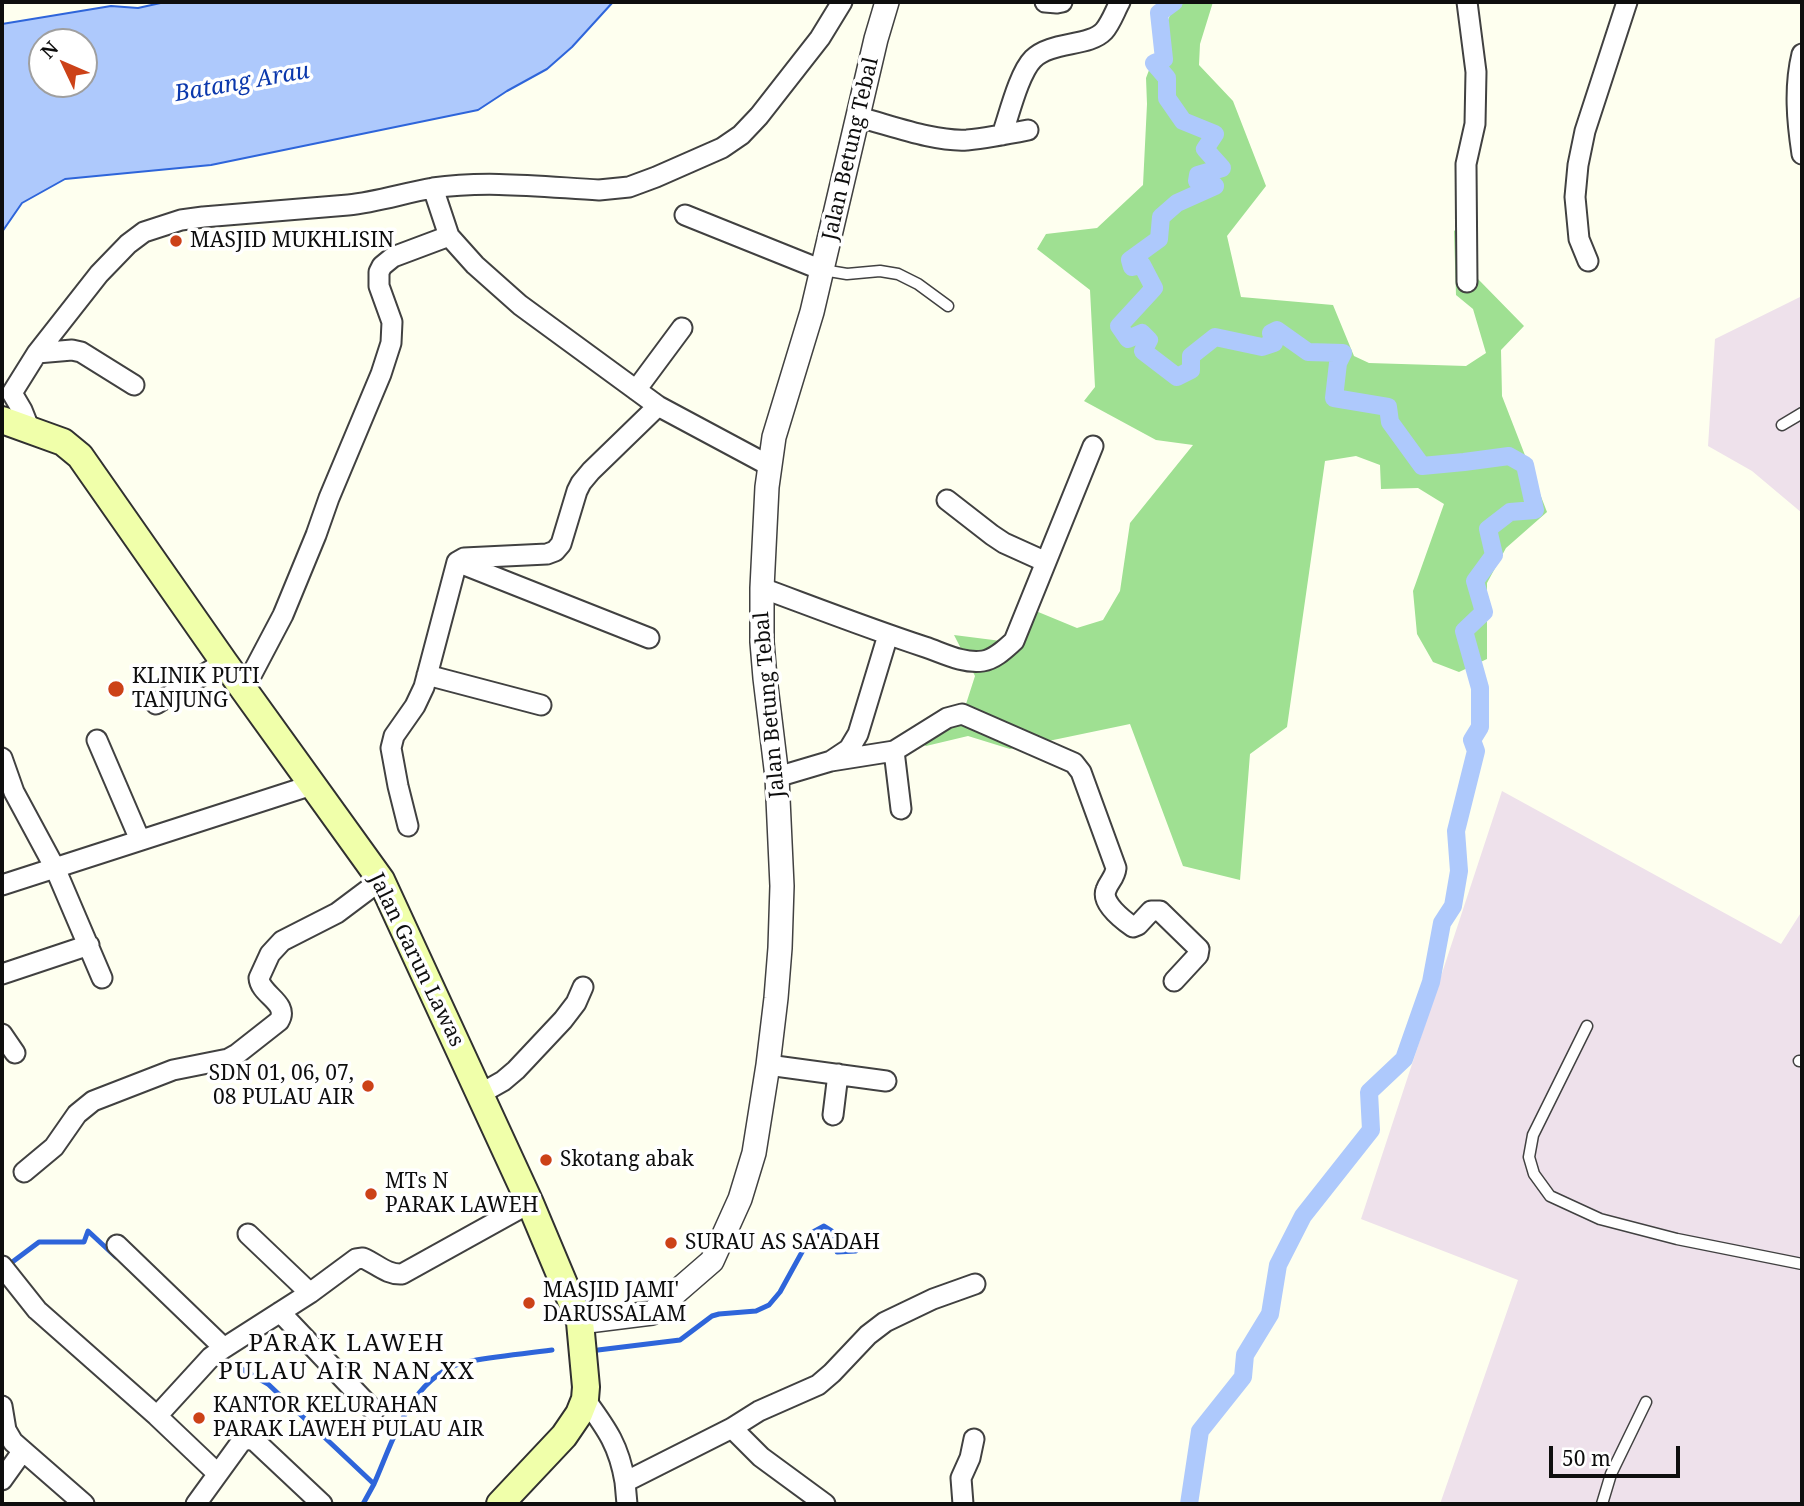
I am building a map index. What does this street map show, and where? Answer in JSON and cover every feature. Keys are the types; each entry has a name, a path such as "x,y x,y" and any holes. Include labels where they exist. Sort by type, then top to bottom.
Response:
{"main road":[{"name":"Jalan Garun Lawas","path":"2,420 63,442 80,456 381,880 480,1094 580,1322 586,1374 585,1399 579,1414 564,1436 500,1504"}],"street":[{"path":"30,430 23,410 7,390 106,266 135,238 181,220 371,202 433,188 496,185 599,190 642,183 698,159 741,135 760,116 820,38 842,2"},
{"name":"Jalan Betung Tebal","path":"580,1322 652,1313 712,1261 740,1199 750,1168 768,1065 780,948 782,886 778,777 762,642 762,588 770,466 774,437 795,372 822,270 887,2"},
{"path":"1045,2 1062,2"},
{"path":"1002,135 1024,72 1033,59 1047,50 1097,36 1107,26 1120,2"},
{"path":"1467,2 1476,72 1475,124 1466,164 1467,282"},
{"path":"1588,261 1579,239 1575,197 1578,165 1585,131 1627,2"},
{"path":"1802,54 1797,89 1797,124 1802,154"},
{"path":"858,117 948,139 967,140 1028,130"},
{"path":"433,188 449,236 475,265 520,305 658,406 770,466"},
{"path":"685,215 822,270"},
{"path":"244,689 283,615 385,363 393,328 379,286 379,272 393,257 449,236"},
{"path":"636,390 682,328"},
{"path":"37,353 72,350 81,352 134,385"},
{"path":"408,826 391,748 394,736 415,706 424,687 457,562 464,558 547,554 558,549 581,483 658,406"},
{"path":"762,588 963,660 984,661 1005,650 1014,641 1093,446"},
{"path":"947,500 1004,543 1046,562"},
{"path":"457,562 649,638"},
{"path":"831,761 849,749 858,734 888,635"},
{"path":"156,704 224,662"},
{"path":"427,675 541,705"},
{"path":"778,777 831,761 894,751 957,714 1069,759 1081,772 1116,868 1105,898 1133,927 1151,911 1160,911 1199,949 1198,955 1174,981"},
{"path":"97,740 140,840"},
{"path":"894,751 901,809"},
{"path":"2,758 8,794 55,868 102,978"},
{"path":"2,886 312,785"},
{"path":"24,1172 54,1147 77,1114 87,1105 150,1077 229,1059 279,1021 282,1009 259,981 274,949 282,941 344,908 381,880"},
{"path":"2,974 89,945"},
{"path":"480,1094 516,1070 570,1012 583,988"},
{"path":"2,1034 15,1053"},
{"path":"768,1065 886,1081"},
{"path":"833,1115 838,1074"},
{"path":"157,1416 211,1357 310,1293 359,1257 393,1274 407,1273 530,1203"},
{"path":"248,1234 310,1293"},
{"path":"117,1245 224,1348"},
{"path":"2,1266 37,1310 218,1473"},
{"path":"625,1482 732,1428 771,1405 818,1385 868,1335 885,1322 933,1299 975,1284"},
{"path":"280,1312 374,1411"},
{"path":"585,1399 613,1440 622,1462 627,1504"},
{"path":"2,1406 6,1430 13,1443 84,1504"},
{"path":"732,1428 761,1457 825,1504"},
{"path":"196,1504 244,1439 251,1439 322,1504"},
{"path":"963,1504 961,1478 970,1458 974,1439"},
{"path":"2,1480 22,1452"}],"lane":[{"path":"822,270 846,274 880,271 898,274 948,306"},
{"path":"1782,425 1802,413"},
{"path":"1587,1026 1533,1135 1529,1157 1534,1174 1550,1196 1600,1219 1677,1239 1802,1264"},
{"path":"1602,1504 1611,1474 1646,1402"}],"shaded area":[{"path":"1802,296 1802,513 1752,471 1708,446 1715,339"},
{"path":"1502,791 1781,944 1802,911 1802,1504 1440,1504 1518,1280 1361,1219"}],"green space":[{"path":"1175,2 1213,2 1200,44 1199,65 1233,101 1266,186 1227,236 1241,297 1333,305 1354,356 1369,363 1466,366 1486,353 1473,309 1456,295 1454,231 1467,220 1478,279 1524,326 1501,350 1502,396 1547,512 1506,548 1487,583 1487,659 1459,672 1433,662 1417,634 1413,591 1444,504 1418,488 1381,489 1380,465 1356,456 1325,461 1287,727 1250,754 1240,880 1183,866 1130,724 1010,749 968,736 926,746 909,738 966,704 975,676 954,635 1009,642 1031,609 1077,628 1103,620 1120,591 1130,523 1193,445 1156,440 1084,401 1095,387 1090,290 1037,249 1046,234 1097,228 1143,185 1146,78"}],"water":[{"name":"Batang Arau","path":"165,2 613,2 572,47 547,69 478,110 211,165 65,179 22,203 2,232 2,24 111,6 138,8"}],"waterway":[{"path":"1174,2 1159,13 1164,59 1154,63 1167,78 1167,98 1183,121 1215,134 1205,149 1222,168 1198,175 1197,181 1215,186 1177,203 1161,217 1159,239 1130,260 1132,267 1142,265 1154,288 1119,326 1128,339 1142,333 1149,340 1143,351 1177,377 1191,370 1191,356 1215,337 1262,347 1274,343 1271,333 1277,330 1308,352 1343,353 1338,363 1334,398 1388,407 1390,422 1422,466 1509,456 1525,465 1535,510 1510,512 1488,529 1494,555 1475,581 1484,612 1464,631 1480,688 1480,727 1472,740 1476,751 1456,831 1459,871 1453,906 1442,923 1431,982 1404,1059 1369,1092 1371,1130 1303,1216 1278,1265 1270,1314 1245,1355 1243,1377 1200,1431 1189,1504"},
{"path":"598,1350 680,1340 712,1316 756,1311 769,1305 780,1292 813,1232 824,1226 832,1231 837,1252 856,1251"},
{"path":"7,1266 39,1242 84,1242 88,1231 116,1257"},
{"path":"224,1359 268,1384 374,1484 397,1429 418,1394 431,1380 447,1369 466,1362 552,1350"},
{"path":"363,1504 374,1484"}],"place":[{"name":"MASJID MUKHLISIN","path":"176,241"},
{"name":"KLINIK PUTI TANJUNG","path":"116,689"},
{"name":"SDN 01, 06, 07, 08 PULAU AIR","path":"368,1086"},
{"name":"Skotang abak","path":"546,1160"},
{"name":"MTs N PARAK LAWEH","path":"371,1194"},
{"name":"SURAU AS SA'ADAH","path":"671,1243"},
{"name":"MASJID JAMI' DARUSSALAM","path":"529,1303"},
{"name":"KANTOR KELURAHAN PARAK LAWEH PULAU AIR","path":"199,1418"}],"district":[{"name":"PARAK LAWEH PULAU AIR NAN XX","path":"347,1358"}]}
